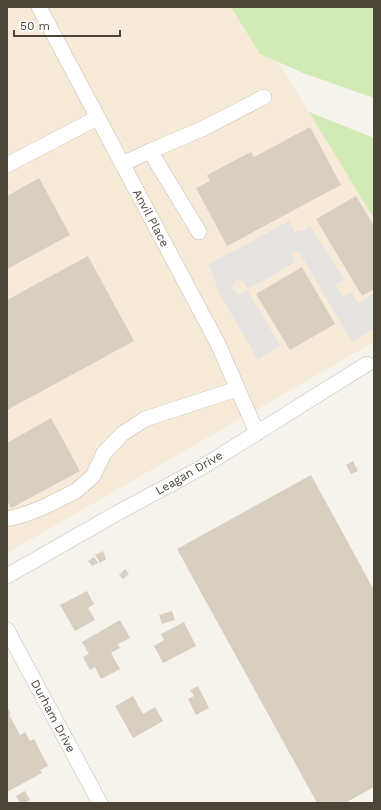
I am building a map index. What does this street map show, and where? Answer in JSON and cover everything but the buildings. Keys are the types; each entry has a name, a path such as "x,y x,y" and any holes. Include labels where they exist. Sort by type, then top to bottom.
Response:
{"street":[{"name":"Anvil Place","path":"39,7 218,344 257,433"},
{"path":"122,164 202,129 264,97"},
{"path":"7,165 97,118"},
{"path":"150,151 199,232"},
{"name":"Leagan Drive","path":"7,576 119,512 199,469 367,364"},
{"path":"7,519 44,507 76,491 93,476 104,453 122,434 146,419 237,389"},
{"name":"Durham Drive","path":"7,630 100,803"}],"shaded area":[{"path":"7,7 244,7 374,217 374,342 7,553"},
{"path":"289,221 295,232 302,231 310,226 344,279 335,285 343,297 352,292 358,303 374,293 374,328 352,342 301,255 298,252 295,252 292,254 296,262 248,289 243,281 237,280 233,284 232,288 238,295 247,290 280,345 258,360 219,293 213,274 208,265"}],"green space":[{"path":"231,7 374,7 374,98 303,73 260,54"},
{"path":"309,112 374,138 374,218 367,207"}]}
